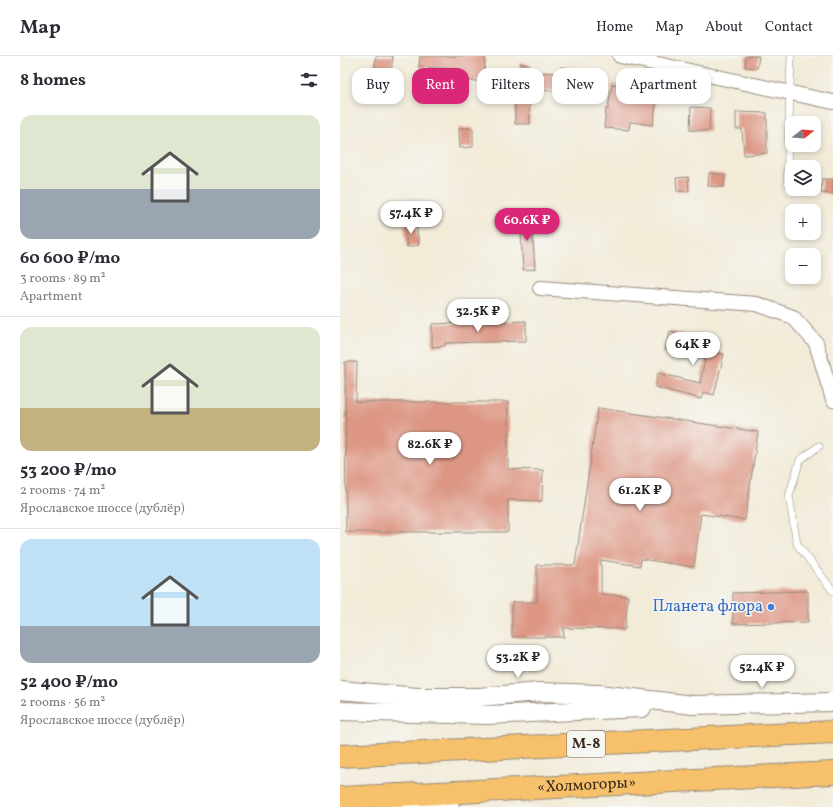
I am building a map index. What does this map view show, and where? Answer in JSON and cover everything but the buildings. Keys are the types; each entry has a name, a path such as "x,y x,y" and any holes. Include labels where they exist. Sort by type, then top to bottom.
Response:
{"highway":[{"name":"М-8","path":"340,756 833,732"},
{"name":"«Холмогоры»","path":"340,799 833,773"}],"street":[{"path":"620,56 790,94 833,102"},
{"path":"540,288 757,304 793,317 816,343 833,400"},
{"path":"340,690 417,697 478,697 539,692 599,694 693,705"},
{"path":"340,711 488,715 693,705 833,702"},
{"path":"340,799 450,807"}],"lane":[{"path":"788,160 791,56"},
{"path":"819,446 800,460 789,496 797,544 833,591"}],"place":[{"name":"Планета флора","path":"771,607"}]}
